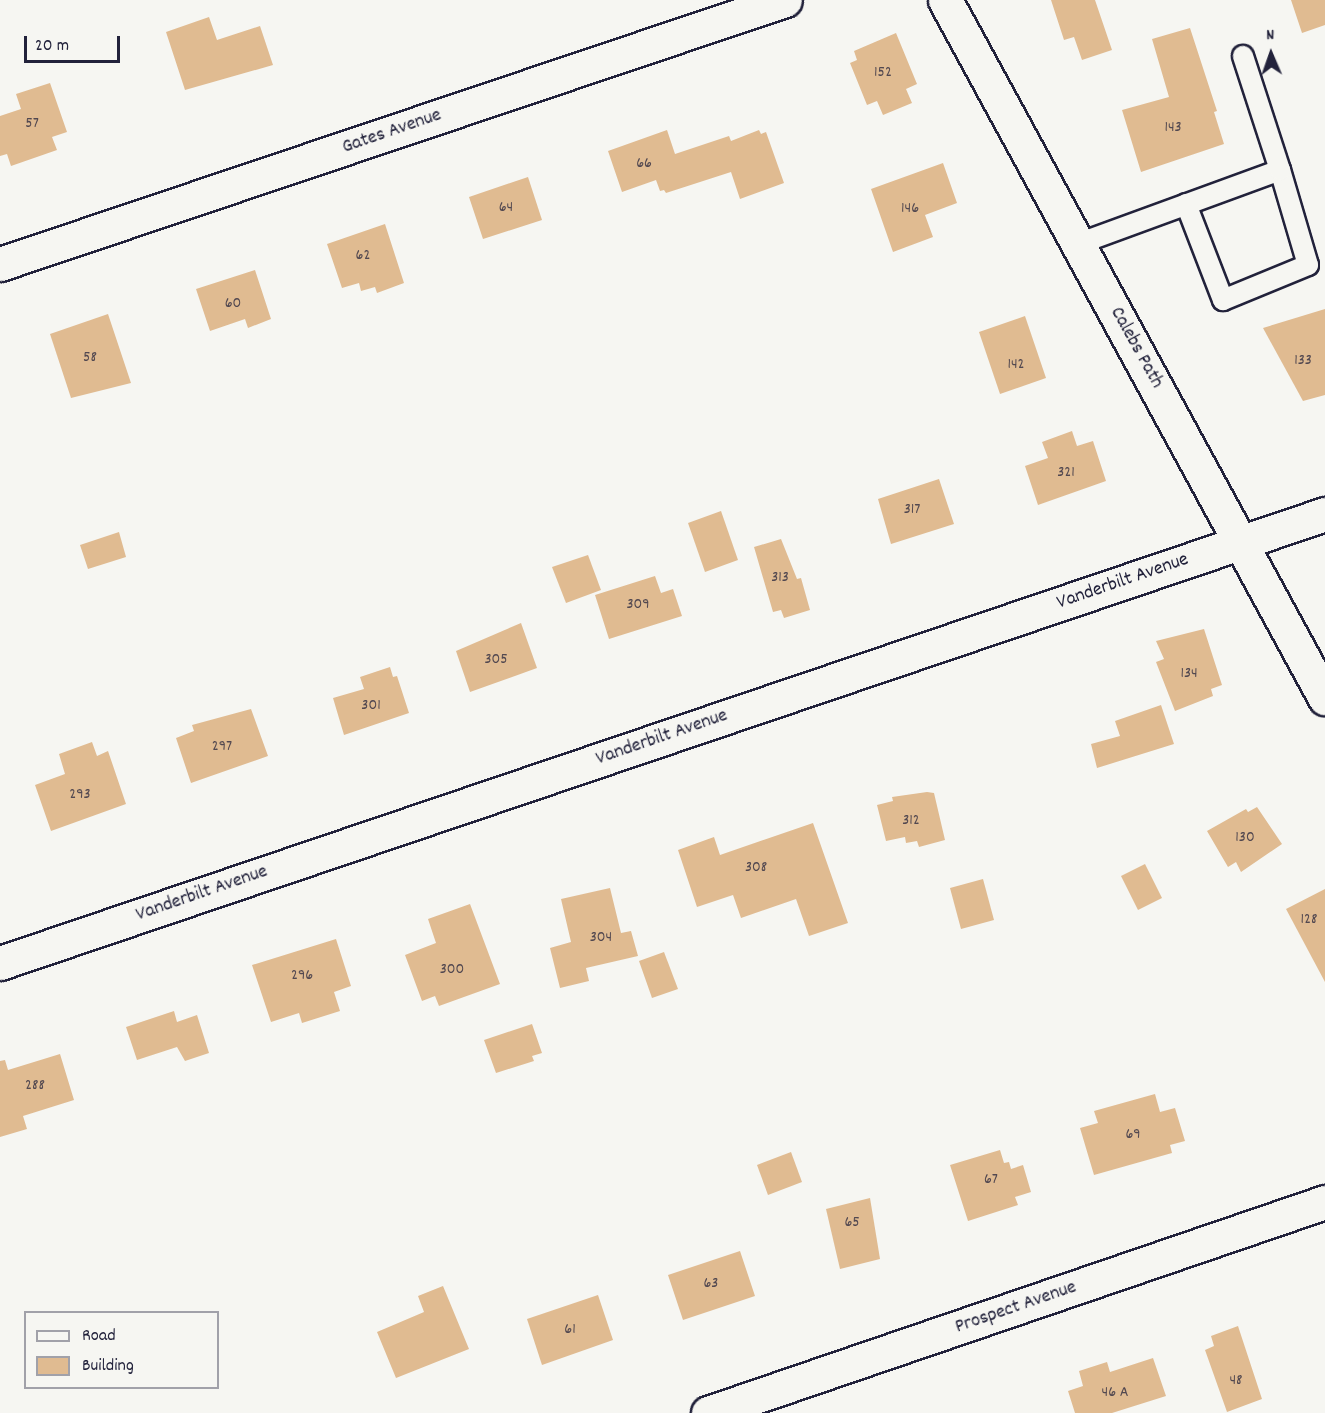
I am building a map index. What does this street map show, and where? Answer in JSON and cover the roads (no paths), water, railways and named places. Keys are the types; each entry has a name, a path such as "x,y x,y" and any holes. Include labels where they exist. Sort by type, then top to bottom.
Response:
{"street":[{"name":"Gates Avenue","path":"0,264 785,0"},
{"name":"Calebs Path","path":"945,0 1325,698"},
{"name":"Vanderbilt Avenue","path":"0,963 1325,514"},
{"name":"Prospect Avenue","path":"708,1413 1325,1202"}],"lane":[{"path":"1186,204 1223,300 1308,265 1281,170 1243,56"},
{"path":"1078,244 1281,170"}]}
